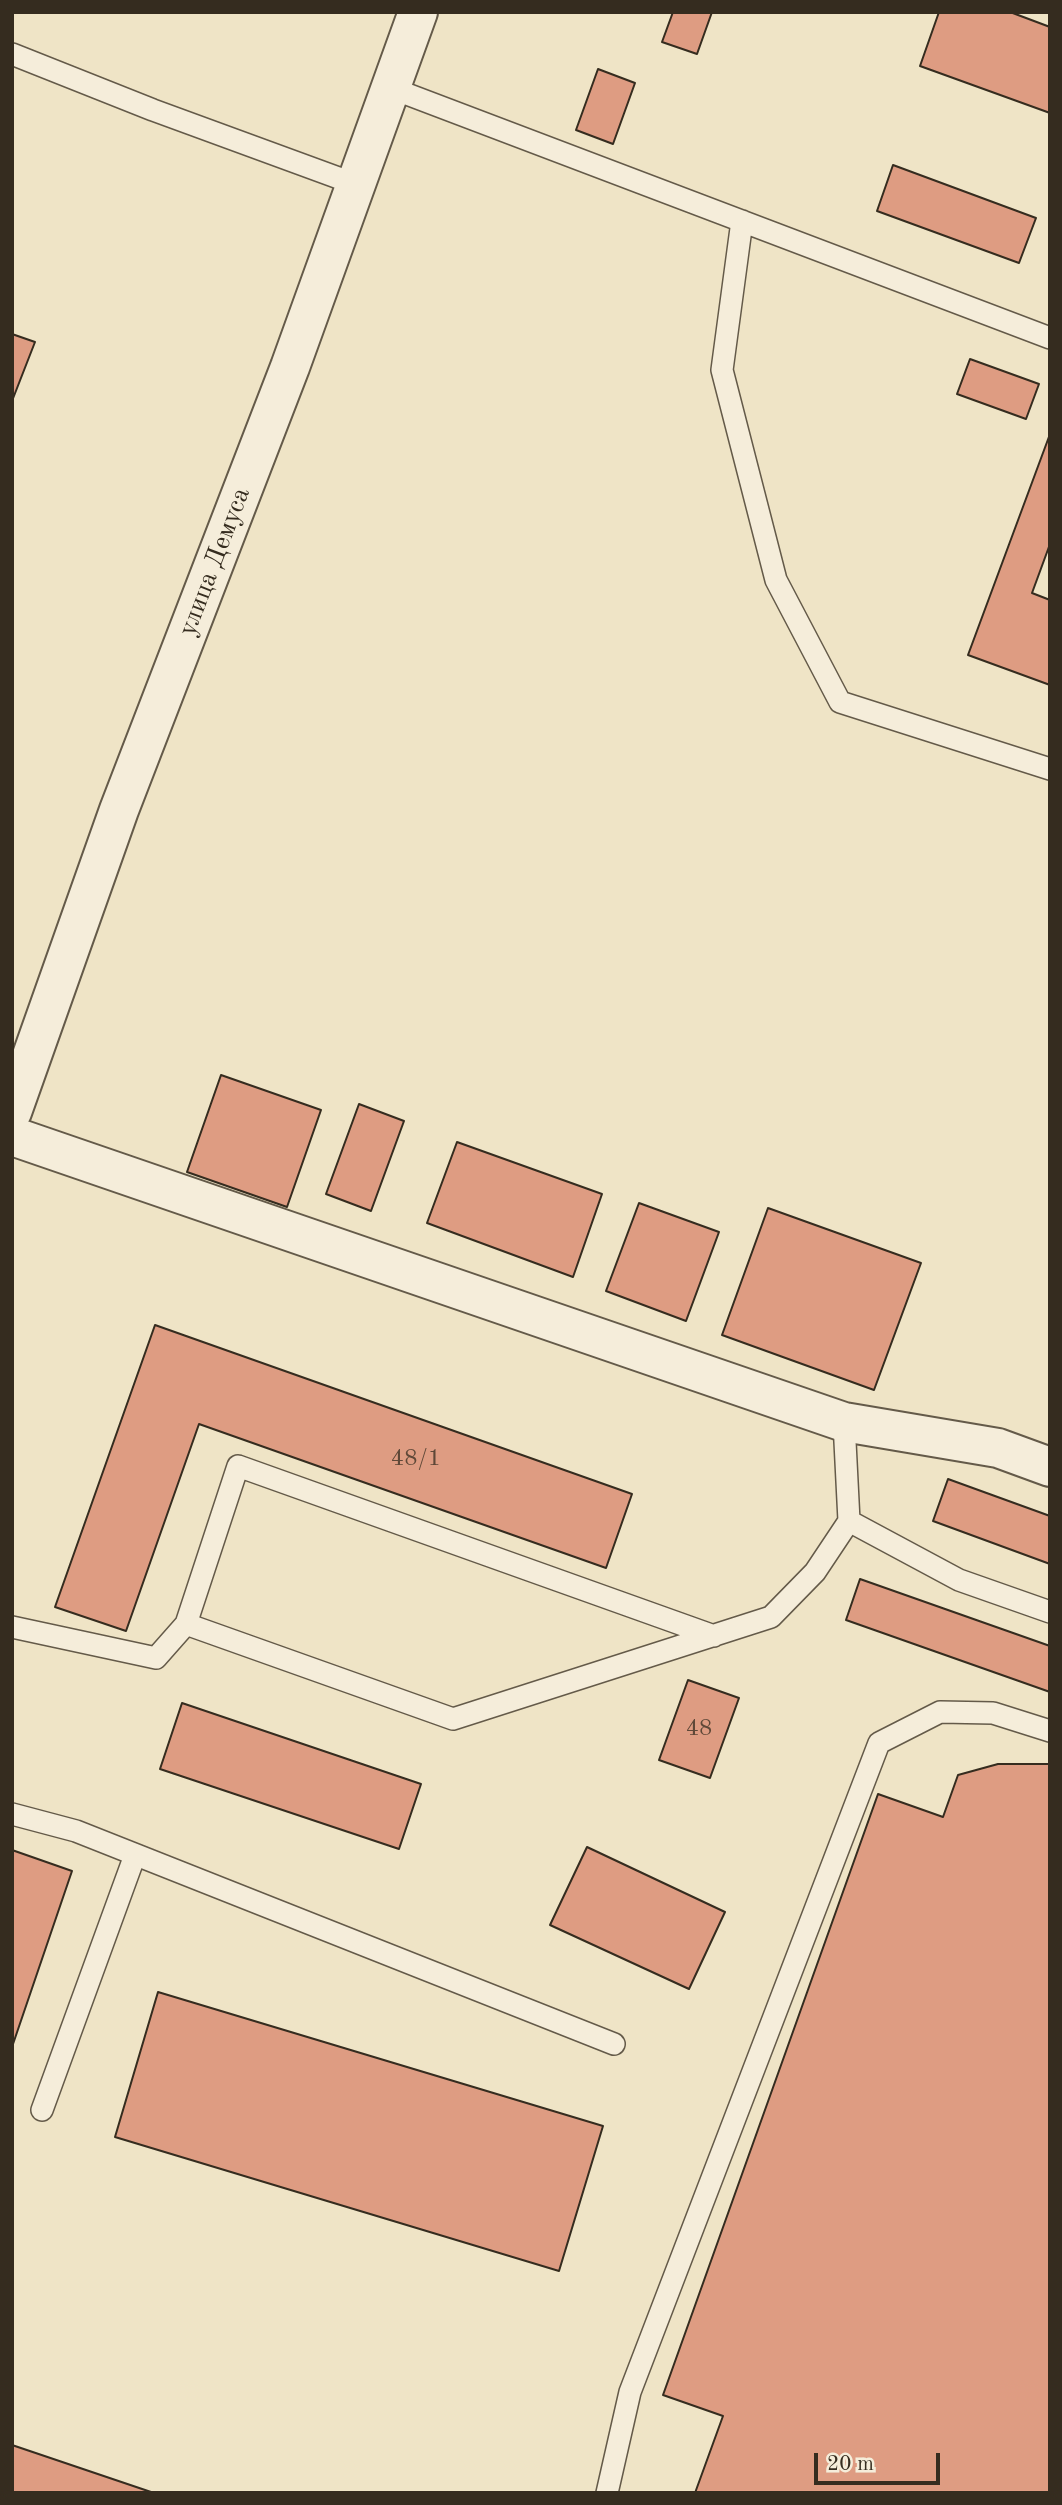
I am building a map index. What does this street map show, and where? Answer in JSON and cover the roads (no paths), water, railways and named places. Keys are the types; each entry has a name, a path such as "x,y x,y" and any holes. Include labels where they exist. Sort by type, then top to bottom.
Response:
{"street":[{"name":"улица Демуса","path":"12,1112 119,810 290,367 418,12"},
{"path":"12,1136 844,1423 998,1448 1050,1467"}],"lane":[{"path":"12,54 153,110 355,184"},
{"path":"391,88 1050,338"},
{"path":"742,221 722,370 776,580 840,702 1050,769"},
{"path":"186,1624 453,1719 771,1617 815,1572 849,1521 844,1423"},
{"path":"12,1627 156,1658 186,1624 238,1466 713,1636"},
{"path":"849,1521 959,1580 1050,1612"},
{"path":"614,2491 630,2392 879,1743 940,1712 993,1713 1050,1731"},
{"path":"12,1814 76,1831 614,2044"},
{"path":"42,2110 135,1855"}]}
